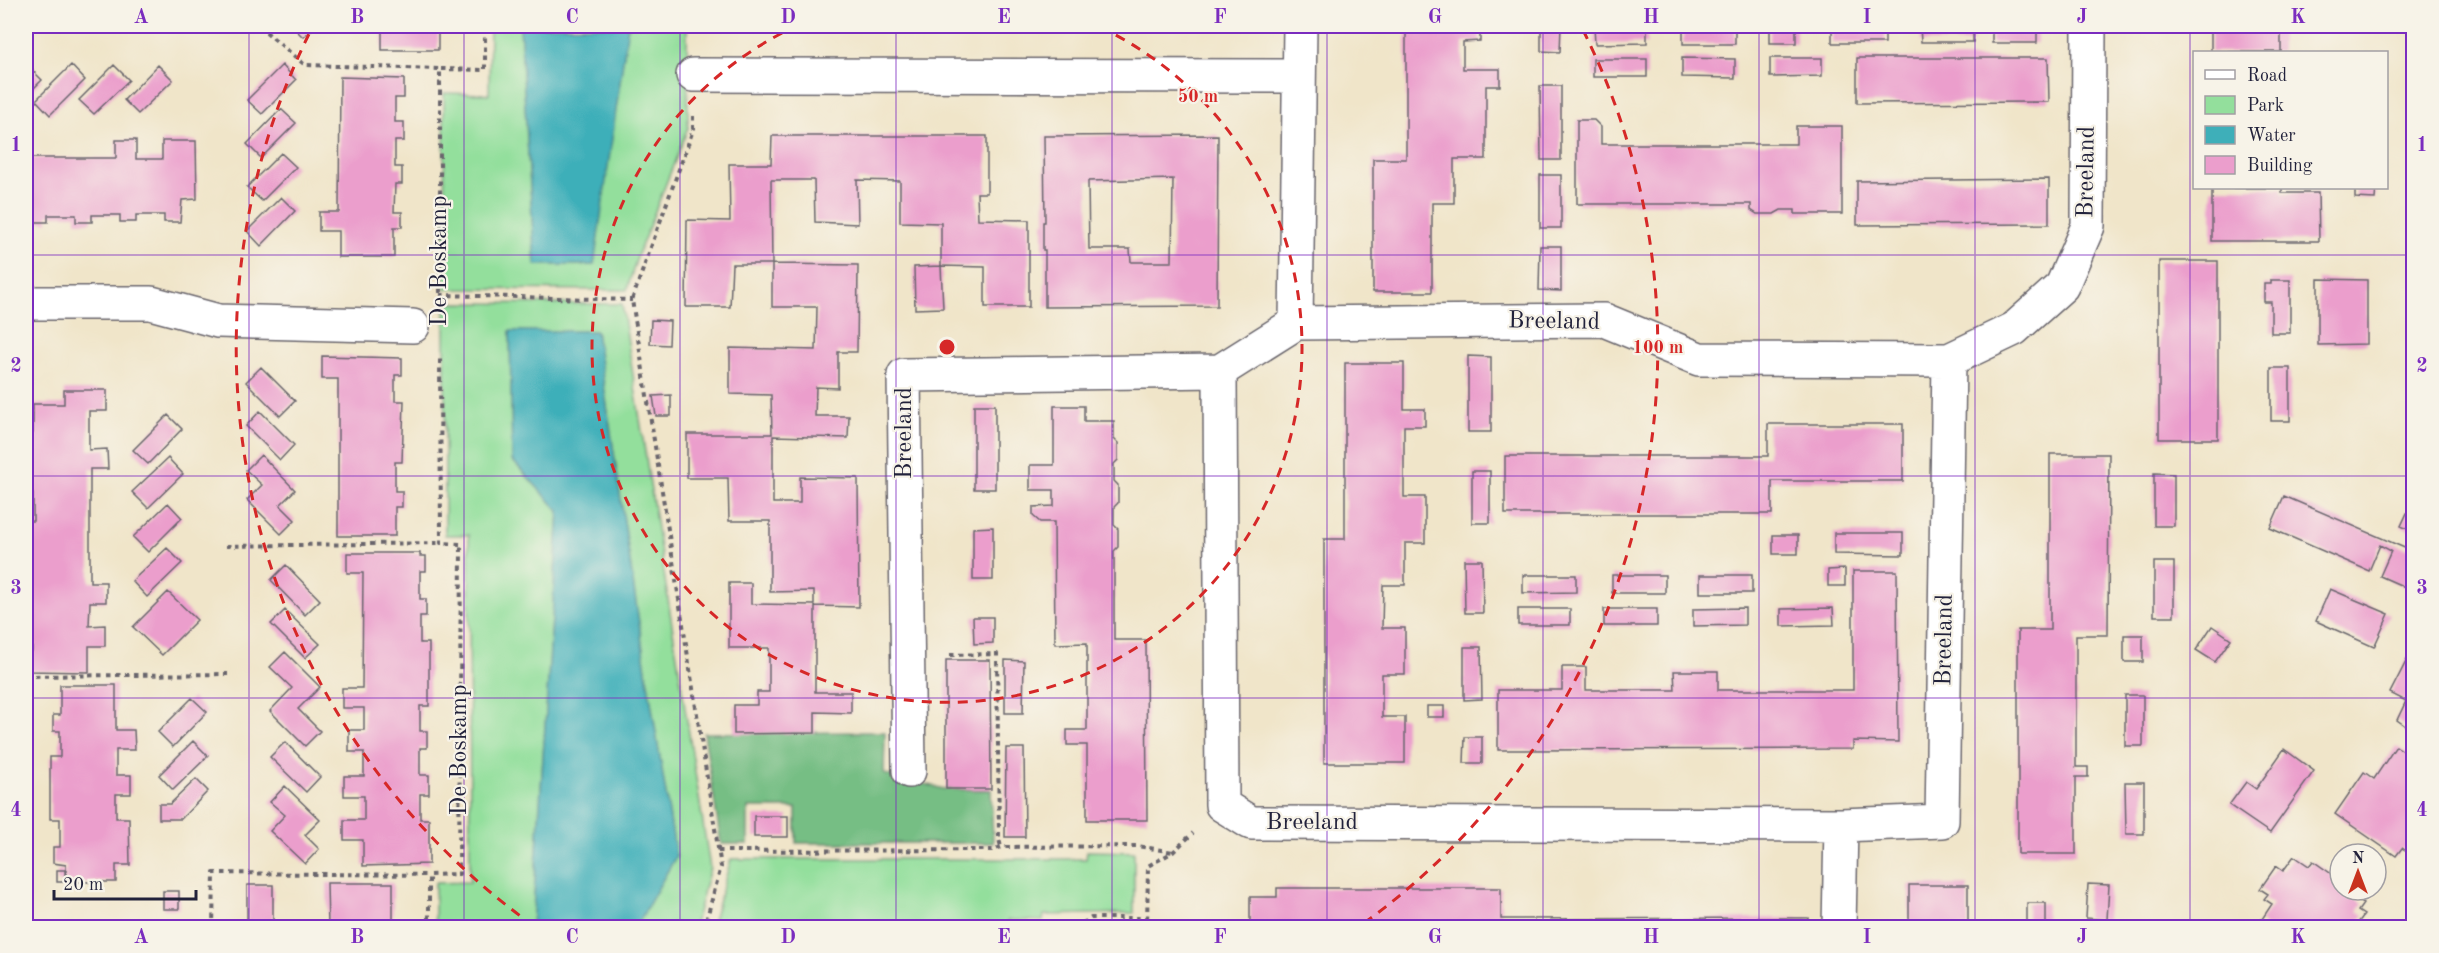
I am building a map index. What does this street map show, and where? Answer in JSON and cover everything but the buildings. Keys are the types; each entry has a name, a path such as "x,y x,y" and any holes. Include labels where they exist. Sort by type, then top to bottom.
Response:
{"street":[{"path":"1222,806 1220,371 1296,323 1300,26"},
{"name":"Breeland","path":"1296,323 1604,320 1699,359 1949,360 2014,329 2062,286 2088,226 2088,26"},
{"path":"693,75 1299,76"},
{"name":"De Boskamp","path":"26,303 151,303 218,321 413,326"},
{"name":"Breeland","path":"1222,806 1251,823 1841,825 1941,821 1949,360"},
{"name":"Breeland","path":"909,771 904,375 1220,371"},
{"path":"1839,927 1841,825"}],"path":[{"path":"259,26 305,65 485,70 484,26"},
{"name":"De Boskamp","path":"440,69 440,305"},
{"path":"693,75 693,130 632,300 721,867 704,927"},
{"path":"440,295 632,300"},
{"name":"De Boskamp","path":"440,349 441,543"},
{"name":"De Boskamp","path":"213,927 214,873 459,874 461,544 226,546"},
{"path":"908,655 997,654 999,839 1001,847"},
{"path":"26,676 228,674"},
{"path":"1147,927 1148,866 1173,852 1222,806"},
{"path":"718,850 993,850 1001,847 1137,846 1173,852"},
{"path":"429,875 429,927"},
{"path":"1075,927 1091,918 1147,918"}],"green space":[{"path":"490,26 520,26 535,265 593,265 628,26 687,26 688,128 637,257 627,290 445,289 444,93 489,94"},
{"path":"445,303 622,304 710,868 694,927 636,927 676,856 596,331 510,331 512,460 559,511 532,927 435,927 435,883 470,882 469,535 445,535"},
{"path":"885,732 884,774 944,789 991,790 993,843 796,843 796,808 748,808 748,844 721,844 704,733"},
{"path":"1087,851 1134,852 1134,913 1044,915 1043,921 1008,920 1008,928 711,927 731,859 1086,859"}],"water":[{"path":"520,26 628,26 594,265 535,265"},
{"path":"510,331 596,331 676,856 636,927 532,927 559,511 512,460"}]}
